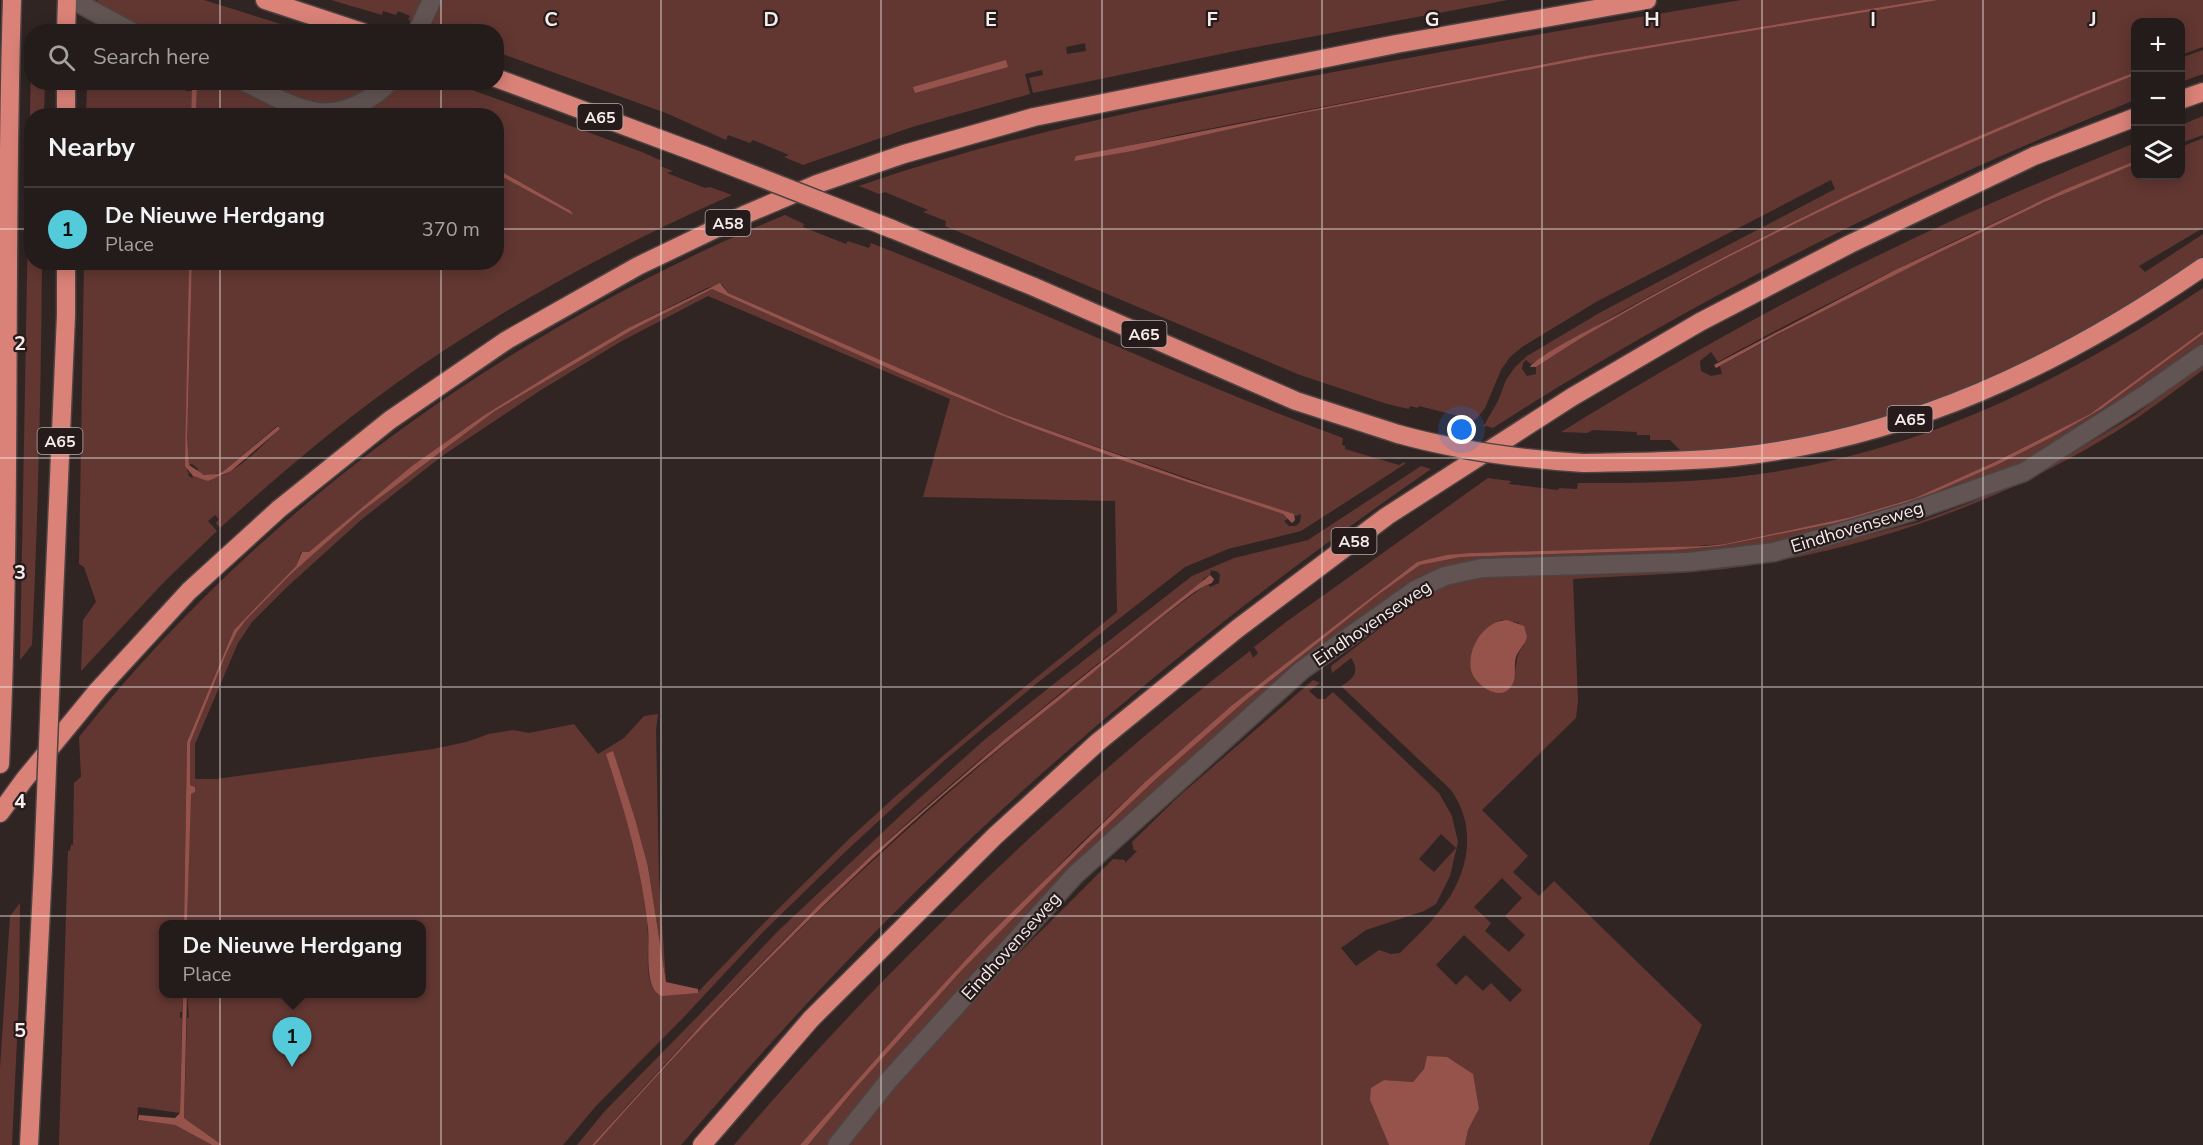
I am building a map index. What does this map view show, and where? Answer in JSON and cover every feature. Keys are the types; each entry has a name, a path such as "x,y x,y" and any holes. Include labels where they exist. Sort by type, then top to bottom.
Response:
{"highway":[{"path":"66,24 67,0"},
{"path":"265,0 338,24"},
{"name":"A58","path":"0,813 98,690 189,591 279,509 390,420 507,339 638,266 817,184 904,154 1034,117 1307,61 1647,0"},
{"path":"0,764 4,678 12,8"},
{"name":"A65","path":"504,81 892,229 1032,286 1296,401 1398,434 1470,452 1527,459 1583,463 1681,461 1784,450 1839,439 1935,411 1980,393 2064,352 2203,267"},
{"path":"66,90 66,108"},
{"path":"2185,99 2203,92"},
{"name":"A58","path":"702,1145 811,1019 995,836 1107,734 1237,629 1387,516 1572,397 1700,322 1850,244 2034,156 2131,119"},
{"name":"A65","path":"29,1145 43,869 66,270"}],"street":[{"path":"73,0 117,24"},
{"path":"421,24 432,0"},
{"path":"263,90 304,108"},
{"path":"347,108 360,104 383,90"},
{"name":"Eindhovenseweg","path":"837,1145 889,1080 1075,875 1302,670 1415,590 1445,576 1482,568 1688,562 1774,552 1910,512 2024,472 2146,394 2203,354"}],"shaded area":[{"path":"97,0 204,0 281,24 139,24 97,5"},
{"path":"331,0 421,0 412,21 408,20 410,16 398,11 396,15 383,11 382,15"},
{"path":"434,0 1508,0 1240,50 1033,93 1029,78 1043,75 1042,70 1025,74 1030,94 912,127 803,165 784,157 789,155 753,140 750,143 728,135 726,140 666,113 504,55 504,24 431,23","holes":["1085,43 1086,51 1067,54 1066,47"]},
{"path":"1741,0 1924,0 1585,56 1132,145 1601,56 1939,0 2203,0 2203,47 2185,54 2185,18 2131,18 2131,74 1980,136 1827,205 1678,281 1531,364 1526,360 1522,369 1527,376 1536,374 1536,367 1651,298 1771,235 1925,162 2131,77 2131,102 1969,171 1806,249 1647,334 1493,428 1483,427 1498,401 1506,380 1527,356 1601,312 1835,189 1831,180 1596,302 1522,347 1510,357 1501,370 1485,408 1468,424 1470,419 1419,406 1418,408 1410,406 1409,409 1387,404 1300,375 945,226 946,221 923,212 928,210 885,192 879,194 859,186 1017,139 1178,102 1570,29"},
{"path":"1924,0 1939,0 1601,56 1298,114 1132,151 1074,161 1076,156 1585,56"},
{"path":"2203,50 2203,74 2185,81 2185,56"},
{"path":"1006,60 1008,67 915,93 913,87"},
{"path":"2131,74 2131,77 1976,140 1768,237 1603,325 1536,367 1530,367 1571,339 1809,214 1938,154"},
{"path":"30,90 45,90 44,108 30,108"},
{"path":"87,90 192,91 191,108 86,108"},
{"path":"192,90 197,90 196,108 191,108"},
{"path":"197,90 247,90 274,103 294,108 196,108"},
{"path":"277,90 370,90 357,98 332,103 308,101"},
{"path":"391,90 472,90 642,152 662,161 660,166 673,171 667,173 705,188 710,187 732,195 610,253 493,319 366,405 220,528 216,523 219,519 215,515 208,521 217,531 164,582 81,671 83,620 96,602 84,567 79,564 84,270 189,270 187,423 192,270 504,270 504,178 573,215 571,211 504,173 504,108 347,108","holes":["278,425 280,429 240,465 217,477 205,479 193,476 192,478 188,475 187,442 189,465 192,464 204,475 218,473 225,470"]},
{"path":"2203,116 2203,135 2185,142 2185,123"},
{"path":"2203,138 2203,228 2139,266 2145,272 2203,234 2203,256 2072,337 1981,382 1886,418 1836,432 1760,446 1683,453 1670,440 1650,440 1650,435 1637,435 1637,432 1593,430 1587,433 1561,432 1659,373 1825,282 1940,226 2131,145 2131,163 1924,255 1718,362 1711,352 1700,361 1701,371 1711,376 1722,374 1720,366 1873,285 1977,234 2131,166 2131,180 2185,180 2185,145"},
{"path":"2131,163 2131,166 2045,202 1940,252 1716,368 1714,365 1895,270 2066,189"},
{"path":"504,173 571,211 573,215 504,178"},
{"path":"785,215 804,224 803,227 846,244 848,241 869,248 871,243 1224,392 1343,438 1342,445 1345,449 1399,465 1404,462 1405,464 1301,531 1228,549 1185,567 1036,684 946,759 844,853 763,932 683,1018 596,1106 563,1145 222,1145 184,1118 187,1018 189,1017 187,998 426,998 426,920 187,920 190,801 191,794 195,792 195,787 190,785 190,743 237,632 291,574 361,512 495,411 632,330 712,289 903,375 1028,426 1283,514 1288,519 1284,521 1289,526 1296,526 1300,522 1301,514 1296,516 1006,415 728,293 722,284 707,288 630,327 483,416 309,552 301,552 296,566 234,630 187,742 184,920 159,920 159,998 183,998 182,1012 180,1012 180,1018 182,1018 180,1113 138,1107 137,1120 175,1125 212,1145 59,1145 68,851 73,845 74,783 81,777 79,737 151,653 228,574 311,500 399,431 490,368 586,311 684,260","holes":["708,296 950,399 923,497 1115,501 1117,612 897,795 763,924 697,993 657,994 650,982 645,899 618,790 648,867 666,982 659,877 656,730 658,714 644,716 624,738 598,754 574,724 529,733 513,730 489,734 433,749 216,779 195,779 195,744 238,643 252,622 287,587 361,520 442,456 541,390 620,342"]},
{"path":"27,270 42,270 38,501 32,645 20,660"},
{"path":"189,270 192,270 187,439 189,465 204,475 218,474 278,426 280,429 231,471 208,481 193,476 185,466"},
{"path":"720,283 728,293 1006,415 1186,479 1294,514 1295,520 1292,523 1283,514 1028,426 903,375 712,289 632,330 495,411 361,512 291,574 246,620 227,652 190,743 190,785 195,787 195,792 191,794 187,920 184,920 187,742 234,630 296,566 302,552 309,552 412,466 483,416 630,327"},
{"path":"2203,288 2203,331 2090,414 1997,461 1915,498 1851,517 1725,544 1666,548 1471,553 1417,562 1231,706 1145,782 1079,845 907,1024 800,1145 734,1145 808,1061 924,939 1096,778 1250,651 1253,658 1258,653 1254,647 1286,622 1488,478 1511,481 1509,484 1558,490 1559,488 1577,489 1578,483 1677,482 1736,477 1800,467 1862,453 1923,434 2038,385 2149,323"},
{"path":"2203,331 2203,334 2101,409 1999,464 1915,501 1851,520 1720,546 1673,550 1461,557 1420,565 1378,595 1246,700 1155,780 1087,844 961,971 853,1091 808,1145 800,1145 986,938 1145,782 1231,706 1417,562 1447,555 1471,553 1706,546 1851,517 1915,498 1997,461 2090,414"},
{"path":"2203,334 2203,350 2059,447 1913,512 1736,552 1440,571 1170,787 851,1114 827,1145 808,1145 853,1091 961,971 1087,844 1246,700 1378,595 1420,565 1461,557 1673,550 1720,546 1851,520 1915,501 1999,464 2056,435 2101,409"},
{"path":"2203,364 2203,370 2141,415 2064,462 1943,516 1858,543 1772,562 1673,574 1573,579 1578,701 1576,718 1482,810 1528,856 1513,872 1539,896 1554,881 1702,1025 1649,1145 1465,1145 1468,1130 1479,1109 1427,1056 1424,1069 1413,1082 1384,1080 1370,1100 1389,1145 842,1145 957,1015 1113,859 1125,860 1125,863 1137,851 1134,851 1132,842 1178,797 1313,680 1320,683 1309,691 1318,699 1325,699 1333,692 1439,793 1452,816 1458,842 1450,876 1436,904 1424,911 1366,930 1341,948 1356,966 1379,950 1391,954 1400,953 1439,912 1453,892 1460,877 1467,847 1464,817 1450,789 1341,686 1354,675 1355,667 1351,658 1332,673 1331,666 1430,591 1461,578 1805,551 1919,522 1977,500 2059,461 2135,415","holes":["1501,620 1519,623 1524,645 1517,659 1511,686 1499,693 1471,668 1479,639","1441,834 1456,848 1434,872 1419,859","1502,878 1522,898 1505,916 1525,935 1509,952 1485,931 1491,923 1474,907","1464,935 1522,990 1510,1002 1491,983 1483,991 1466,975 1456,985 1436,965"]},
{"path":"1421,466 1431,469 1302,562 1176,659 996,815 838,970 681,1145 595,1145 702,1028 870,863 988,758 1125,646 1203,587 1219,583 1218,572 1211,570 1210,575 1204,578 1199,586 1033,716 912,819 764,960 592,1145 577,1145 604,1112 776,933 983,741 1051,686 1192,576 1234,558 1308,540"},
{"path":"1210,575 1214,579 1212,583 1189,596 1118,652 972,771 904,830 745,983 595,1145 592,1145 704,1022 818,906 874,853 1005,739"},
{"path":"1507,620 1524,626 1527,637 1516,657 1515,677 1512,684 1505,692 1500,693 1488,690 1477,681 1471,670 1470,662 1475,645 1484,630"},
{"path":"613,751 648,867 666,982 698,989 698,993 662,996 652,986 642,884 626,819 606,754"},
{"path":"20,903 19,997 12,1145 0,1145 0,1068 10,916"},
{"path":"183,998 187,998 184,1118 222,1145 212,1145 175,1125 138,1120 139,1115 175,1118 180,1113"},
{"path":"1427,1056 1447,1057 1473,1074 1479,1109 1468,1130 1465,1145 1389,1145 1370,1100 1371,1088 1384,1080 1413,1082 1424,1069"}],"place":[{"name":"De Nieuwe Herdgang","path":"292,1067"}]}
